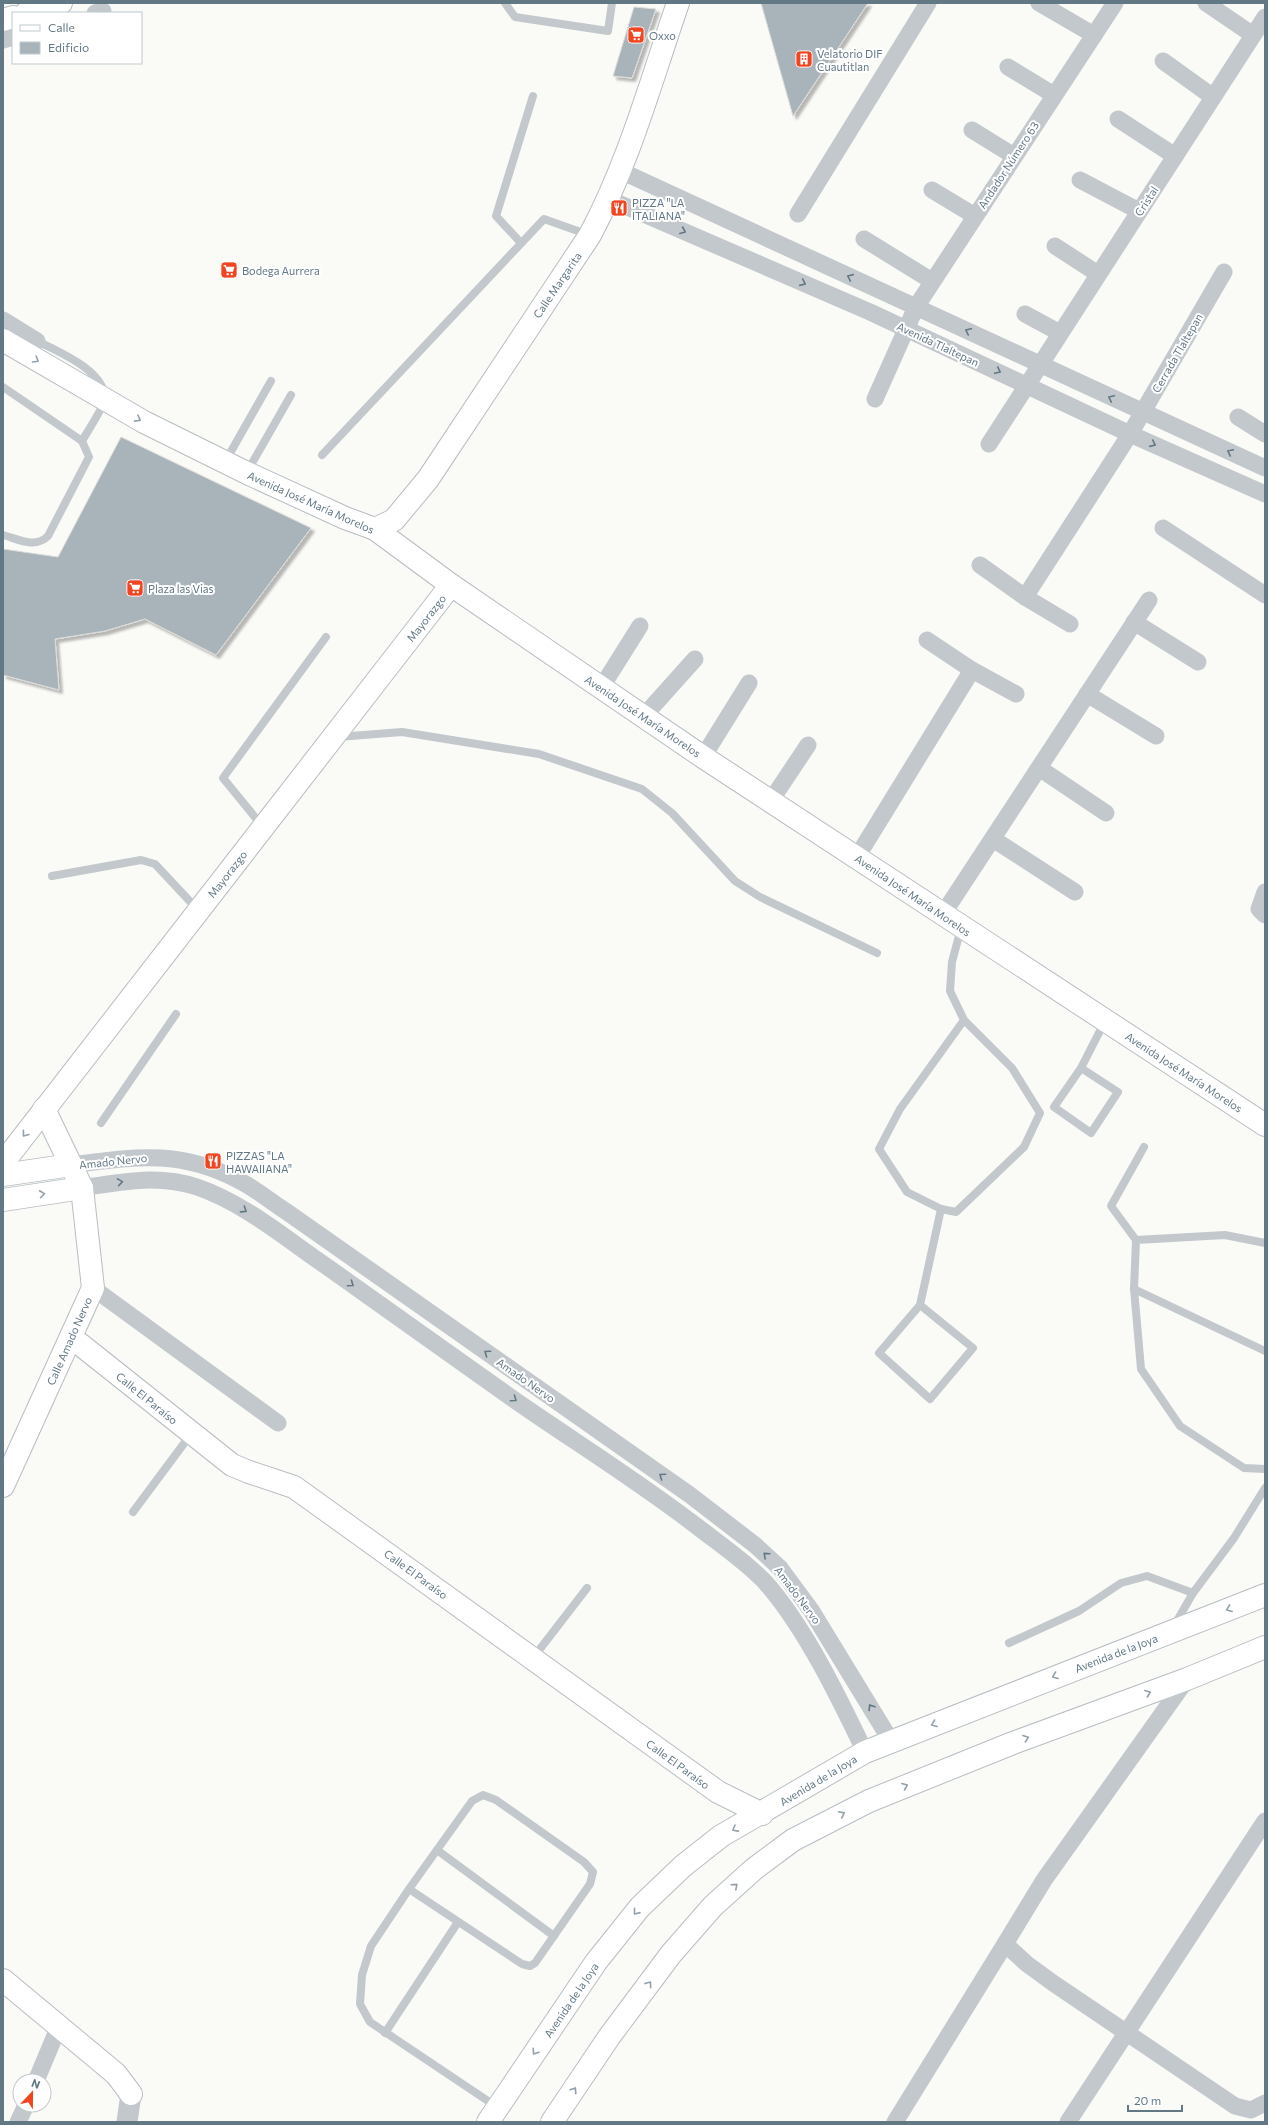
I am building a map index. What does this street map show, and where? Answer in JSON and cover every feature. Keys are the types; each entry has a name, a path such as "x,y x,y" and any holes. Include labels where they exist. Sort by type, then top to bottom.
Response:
{"main road":[{"path":"32,11 61,3"},
{"name":"Calle Margarita","path":"375,528 394,520 428,479 590,235 609,199 620,171 674,4"},
{"name":"Avenida José María Morelos","path":"3,340 104,400 225,463 345,518 375,528 451,585 643,717 770,802 857,857 1265,1125"},
{"name":"Mayorazgo","path":"3,1163 451,585"},
{"name":"Calle Amado Nervo","path":"3,1486 93,1288 82,1188 44,1109"},
{"path":"3,1175 72,1165"},
{"path":"3,1200 82,1188"},
{"name":"Calle El Paraíso","path":"71,1337 232,1465 248,1472 294,1487 718,1792 762,1814"},
{"name":"Avenida de la Joya","path":"493,2115 596,1962 640,1907 683,1866 721,1836 762,1814 829,1772 865,1752 1265,1595"},
{"path":"552,2122 609,2037 671,1954 713,1906 754,1869 793,1840 869,1801 1013,1743 1186,1679 1265,1647"},
{"path":"4,1983 59,2026 116,2074 131,2094"}],"street":[{"path":"798,214 928,3"},
{"path":"1039,3 1094,35"},
{"name":"Andador Número 63","path":"875,399 916,307 1115,3"},
{"path":"1206,3 1253,35"},
{"name":"Cristal","path":"988,444 1265,17"},
{"path":"1163,61 1213,97"},
{"path":"1008,67 1054,95"},
{"path":"1118,119 1175,156"},
{"path":"972,130 1014,156"},
{"path":"620,171 1265,468"},
{"path":"1080,180 1139,211"},
{"path":"932,190 975,216"},
{"name":"Avenida Tlaltepan","path":"609,199 761,264 1027,385 1130,434 1265,494"},
{"path":"864,239 932,281"},
{"path":"761,264 771,241"},
{"path":"1055,246 1098,274"},
{"name":"Cerrada Tlaltepan","path":"1025,597 1130,434 1224,272"},
{"path":"1025,314 1060,333"},
{"path":"3,320 37,341"},
{"path":"1238,416 1265,434"},
{"path":"1163,528 1265,595"},
{"path":"980,565 1025,597 1070,624"},
{"path":"943,914 1149,600"},
{"path":"1134,622 1198,662"},
{"path":"601,688 640,626"},
{"path":"927,640 972,670 1016,694"},
{"path":"643,717 695,659"},
{"path":"857,857 972,670"},
{"path":"703,757 749,683"},
{"path":"1087,694 1156,736"},
{"path":"770,802 808,745"},
{"path":"1039,768 1106,813"},
{"path":"993,839 1075,892"},
{"path":"1264,894 1259,909 1265,916"},
{"name":"Amado Nervo","path":"72,1165 135,1157 165,1157 203,1165 239,1180 300,1221 690,1495 755,1545 780,1568 811,1610 892,1741"},
{"name":"Amado Nervo","path":"82,1188 136,1179 162,1180 196,1186 229,1201 274,1230 518,1402 678,1511 741,1560 766,1583 795,1622 840,1701 865,1752"},
{"path":"93,1288 278,1423"},
{"path":"895,2122 1044,1880 1186,1679"},
{"path":"1068,2122 1265,1820"},
{"path":"1005,1944 1027,1964 1053,1983 1235,2106 1251,2110 1265,2103"},
{"path":"39,2073 59,2026"},
{"path":"128,2122 131,2094"}],"lane":[{"path":"505,3 515,17 608,31 612,3"},
{"path":"521,243 496,216 533,96"},
{"path":"322,455 544,219 590,235"},
{"path":"37,341 71,359 91,372 101,383 104,400 82,442"},
{"path":"225,463 271,381"},
{"path":"3,388 82,442 89,457 48,536 42,542 31,543 3,535"},
{"path":"247,473 291,395"},
{"path":"263,828 224,778 326,637"},
{"path":"334,737 402,732 532,753 642,790 672,813 735,881 760,897 877,953"},
{"path":"52,876 140,860 155,864 199,910"},
{"path":"962,927 952,962 950,991 964,1020 1012,1068 1040,1113 1024,1147 956,1212 942,1209 907,1192 879,1149 900,1109 964,1020"},
{"path":"101,1124 176,1014"},
{"path":"1081,1068 1118,1092 1091,1133 1054,1107 1081,1068 1105,1020"},
{"path":"1144,1147 1111,1206 1136,1240 1134,1289 1141,1370 1180,1426 1244,1468 1265,1469"},
{"path":"920,1305 973,1348 930,1399 879,1353 920,1305 942,1209"},
{"path":"1136,1240 1225,1235 1265,1243"},
{"path":"1134,1289 1265,1351"},
{"path":"133,1512 191,1433"},
{"path":"1172,1631 1193,1593 1234,1538 1265,1488"},
{"path":"1009,1643 1079,1611 1121,1583 1147,1576 1193,1593"},
{"path":"533,1659 587,1588"},
{"path":"409,1889 522,1964 530,1966 535,1963 590,1884 593,1872 584,1862 496,1800 482,1795 472,1801 409,1889 371,1946 362,1975 360,2004 370,2022 493,2115"},
{"path":"437,1850 554,1936"},
{"path":"385,2033 458,1922"}],"building":[{"name":"Velatorio DIF Cuautitlan","path":"761,3 868,3 793,116"},
{"name":"Oxxo","path":"634,7 656,9 632,78 613,76"},
{"name":"Plaza las Vias","path":"121,437 311,528 216,655 145,619 105,631 55,639 59,690 3,675 3,549 58,557"}],"place":[{"name":"Oxxo","path":"636,35"},
{"name":"Velatorio DIF Cuautitlan","path":"804,59"},
{"name":"PIZZA \"LA ITALIANA\"","path":"619,208"},
{"name":"Bodega Aurrera","path":"229,270"},
{"name":"Plaza las Vias","path":"135,588"},
{"name":"PIZZAS \"LA HAWAIIANA\"","path":"213,1161"}]}
